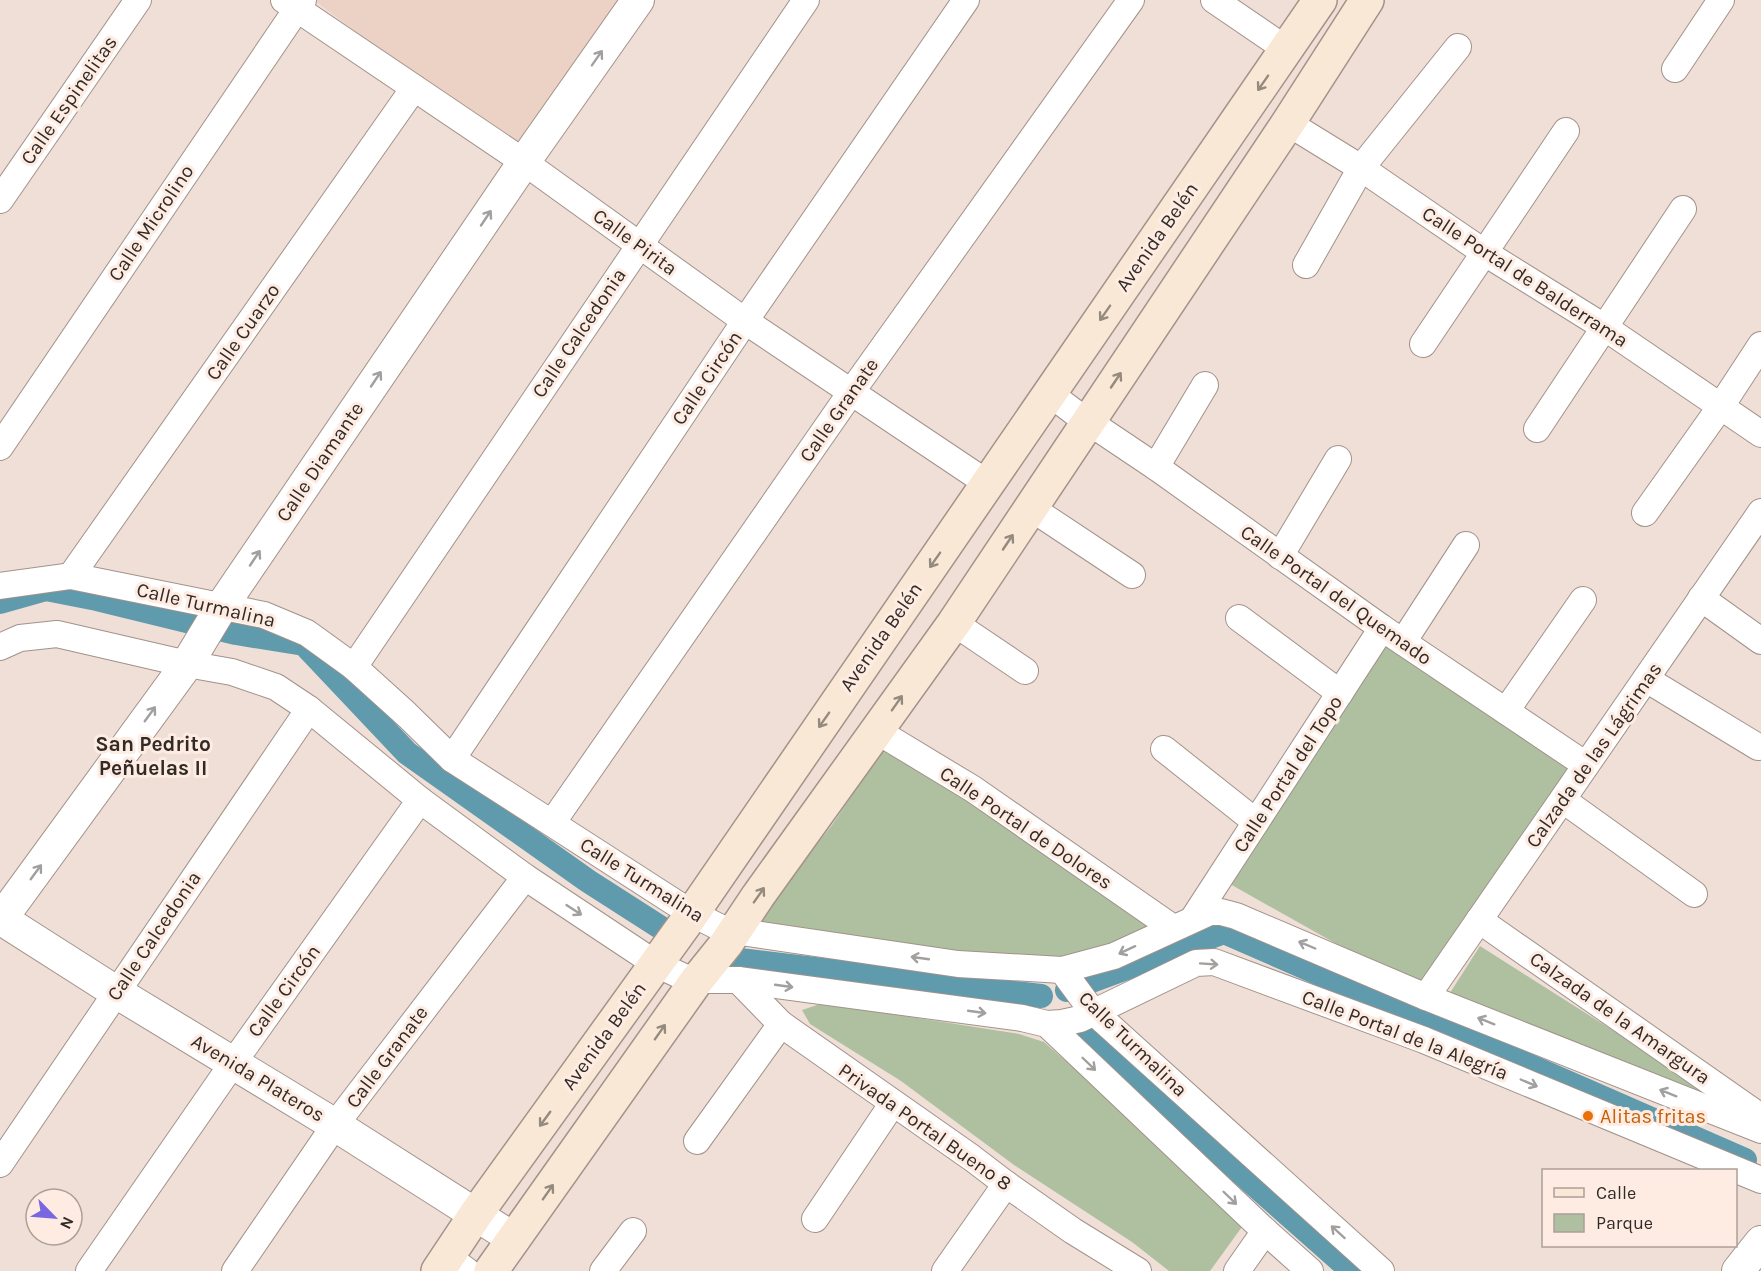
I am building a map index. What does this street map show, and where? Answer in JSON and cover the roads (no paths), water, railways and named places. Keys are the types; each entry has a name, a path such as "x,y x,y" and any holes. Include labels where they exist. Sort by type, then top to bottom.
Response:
{"main road":[{"name":"Avenida Belén","path":"451,1266 476,1214 656,964 1320,0"},
{"path":"491,1271 954,623 1288,123 1367,0"}],"street":[{"name":"Calle Espinelitas","path":"0,200 138,0"},
{"name":"Calle Diamante","path":"0,919 204,635 524,162 638,0"},
{"name":"Calle Calcedonia","path":"354,667 806,0"},
{"name":"Calle Circón","path":"452,759 745,321 966,0"},
{"name":"Calle Granate","path":"552,823 852,391 1131,0"},
{"path":"1214,0 1286,49"},
{"path":"1675,69 1721,0"},
{"name":"Calle Pirita","path":"295,3 414,88 524,162 745,321 987,483"},
{"name":"Calle Microlino","path":"0,447 295,3"},
{"path":"1306,265 1361,168 1458,48"},
{"name":"Calle Cuarzo","path":"71,576 414,88"},
{"name":"Calle Portal de Balderrama","path":"1288,123 1361,168 1485,253 1604,327 1761,434"},
{"path":"1423,344 1566,131"},
{"path":"1537,429 1683,209"},
{"path":"1645,513 1761,345"},
{"path":"1156,467 1204,386"},
{"name":"Calle Portal del Quemado","path":"1049,393 1393,635 1586,765"},
{"path":"1280,556 1338,459"},
{"path":"1031,508 1132,575"},
{"name":"Calzada de las Lágrimas","path":"1426,997 1761,512"},
{"name":"Calle Portal del Topo","path":"1183,924 1256,822 1340,693 1393,635 1466,545"},
{"name":"Calle Turmalina","path":"0,586 71,576 204,635 232,672 276,687 309,709 420,800 525,877 656,964 684,977 697,980 738,980 1011,1017 1047,1024"},
{"path":"1701,598 1761,641"},
{"path":"1506,711 1583,600"},
{"name":"Calle Turmalina","path":"10,643 57,634 204,635 264,615 306,633 354,667 452,759 691,913 719,927 958,964 1062,970 1095,1012 1381,1271"},
{"path":"1239,618 1340,693"},
{"path":"954,623 1025,671"},
{"path":"0,667 10,643"},
{"path":"1646,679 1758,747"},
{"name":"Calle Calcedonia","path":"0,1164 309,709"},
{"name":"Calle Portal de Dolores","path":"877,731 973,789 1183,924"},
{"path":"1164,749 1256,822"},
{"name":"Calle Circón","path":"89,1271 420,800"},
{"path":"1563,800 1694,894"},
{"name":"Calle Granate","path":"236,1271 335,1125 525,877"},
{"path":"1062,970 1114,956 1210,912 1221,912 1236,916 1426,997 1761,1130"},
{"name":"Avenida Plateros","path":"0,919 335,1125 514,1239"},
{"name":"Calzada de la Amargura","path":"1479,920 1761,1117"},
{"name":"Calle Portal de la Alegría","path":"1047,1024 1080,1019 1196,963 1214,962 1424,1040 1735,1169"},
{"name":"Privada Portal Bueno 8","path":"738,980 781,1024 1126,1268"},
{"path":"697,1141 781,1024"},
{"path":"1047,1024 1265,1232 1310,1271"},
{"path":"815,1218 893,1103"},
{"name":"Calle Portal de la Alegría","path":"1737,1170 1761,1180"},
{"path":"945,1271 1006,1184"},
{"path":"603,1271 633,1231"},
{"path":"1237,1271 1265,1232"}],"waterway":[{"path":"0,602 46,589 236,633 304,644 407,753 588,881 666,931"},
{"path":"1067,990 1224,932 1745,1160"},
{"path":"723,958 1041,996"},
{"path":"1075,1026 1352,1271"}],"place":[{"name":"Alitas fritas","path":"1588,1116"}],"district":[{"name":"San Pedrito Peñuelas II","path":"153,756"}]}
